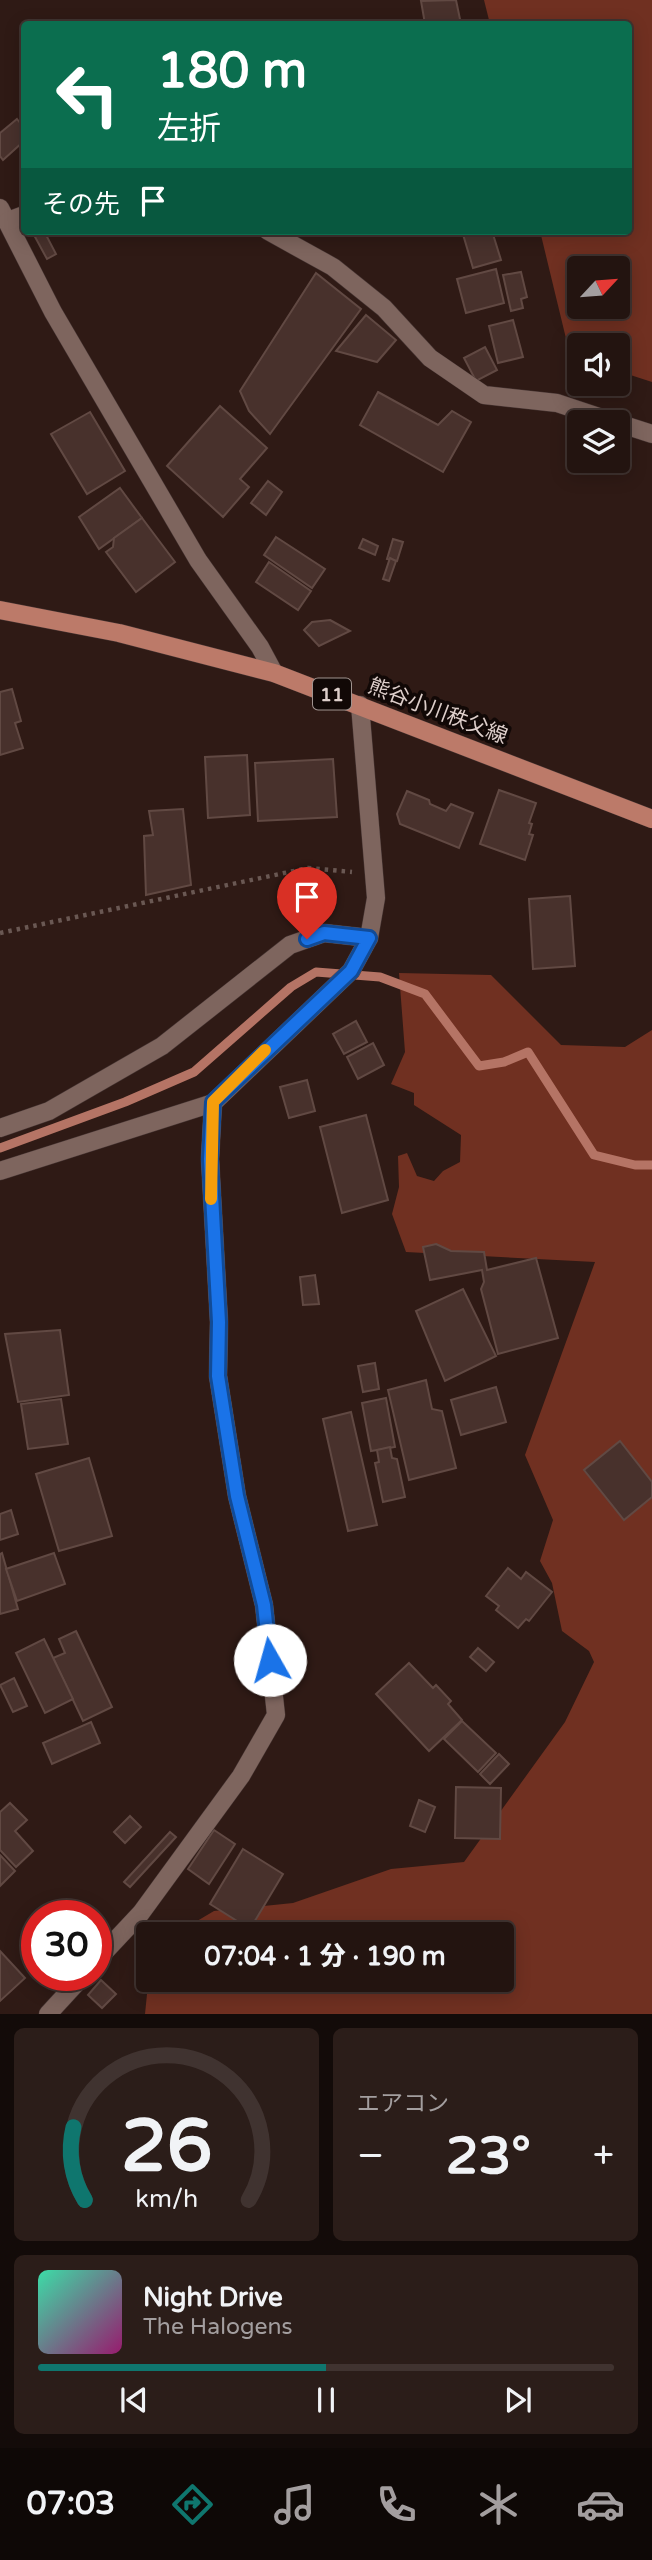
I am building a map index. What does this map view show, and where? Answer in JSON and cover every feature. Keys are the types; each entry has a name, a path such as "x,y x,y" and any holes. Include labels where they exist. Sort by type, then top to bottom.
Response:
{"main road":[{"name":"熊谷小川秩父線","path":"0,610 119,633 274,673 652,819"}],"street":[{"path":"11,215 52,312 198,560 260,647 274,673"},
{"path":"275,235 333,267 384,309 430,358 484,395 557,403 579,410"},
{"path":"630,427 652,434"},
{"path":"0,1171 213,1102 351,971 369,938 374,916 376,874 360,705"},
{"path":"0,1128 49,1111 162,1046 290,945 324,933 369,938"},
{"path":"112,1944 141,1913 241,1776 276,1715 264,1605 237,1496 218,1376 219,1322 210,1159 213,1102"},
{"path":"48,2014 69,1991"}],"path":[{"path":"0,933 308,867 376,874"}],"shaded area":[{"path":"484,0 652,0 652,382 630,375 630,333 567,333 567,343 541,235 632,235 632,21 489,21"},
{"path":"399,973 491,975 561,1045 625,1047 652,1030 652,2014 145,2014 147,1992 514,1992 514,1922 195,1922 214,1911 293,1903 391,1869 464,1862 565,1722 594,1662 589,1651 562,1631 552,1583 540,1561 553,1520 525,1455 595,1262 406,1252 392,1214 399,1187 398,1156 407,1153 417,1176 434,1181 443,1171 460,1162 461,1135 414,1105 414,1093 391,1084 405,1052"}],"building":[{"path":"456,0 460,21 424,21 421,1"},
{"path":"17,119 21,124 21,144 3,160 0,156 0,133"},
{"path":"34,235 46,235 56,254 47,259"},
{"path":"463,235 493,235 501,260 473,268"},
{"path":"496,269 504,303 466,313 457,279"},
{"path":"521,272 527,297 521,299 523,308 511,311 503,275"},
{"path":"316,273 361,309 270,434 249,411 240,391"},
{"path":"366,315 396,340 377,362 336,351"},
{"path":"513,320 523,357 498,363 489,326"},
{"path":"485,347 497,370 476,381 464,358"},
{"path":"378,392 438,425 452,411 471,422 443,472 360,425"},
{"path":"220,406 267,448 240,479 249,487 223,517 167,466"},
{"path":"90,412 125,471 87,494 51,434"},
{"path":"268,481 282,492 266,515 251,503"},
{"path":"120,488 142,518 99,549 79,517"},
{"path":"142,518 175,562 136,592 106,552 113,547 114,538"},
{"path":"276,537 325,569 312,588 264,555"},
{"path":"363,539 378,546 375,555 359,548"},
{"path":"393,539 403,542 397,561 387,559"},
{"path":"390,558 396,561 389,581 383,579"},
{"path":"269,562 311,591 298,610 256,582"},
{"path":"330,620 350,631 319,646 304,630 312,622"},
{"path":"12,689 21,721 15,723 23,748 0,755 0,692"},
{"path":"247,755 250,815 208,818 205,757"},
{"path":"333,759 337,817 258,821 255,763"},
{"path":"499,790 536,803 529,823 532,824 529,834 533,835 525,860 480,844"},
{"path":"407,791 446,811 451,804 473,813 459,848 400,824 397,814"},
{"path":"183,809 191,885 146,895 144,836 153,835 149,811"},
{"path":"570,896 575,966 533,969 529,899"},
{"path":"356,1021 367,1042 344,1054 333,1034"},
{"path":"373,1043 384,1065 358,1079 347,1057"},
{"path":"307,1080 315,1111 289,1118 280,1087"},
{"path":"366,1115 388,1200 342,1213 320,1127"},
{"path":"436,1244 451,1251 484,1252 487,1270 536,1258 558,1338 498,1354 481,1289 484,1282 482,1270 430,1280 423,1247"},
{"path":"315,1275 319,1304 303,1305 300,1277"},
{"path":"463,1289 496,1356 445,1381 416,1311"},
{"path":"60,1330 69,1395 18,1402 5,1334"},
{"path":"375,1363 379,1389 363,1392 358,1366"},
{"path":"426,1380 432,1409 442,1411 456,1468 409,1480 388,1390"},
{"path":"496,1387 506,1422 461,1435 451,1400"},
{"path":"386,1398 395,1447 371,1451 362,1403"},
{"path":"61,1399 68,1444 28,1449 21,1404"},
{"path":"351,1412 377,1525 348,1531 323,1419"},
{"path":"620,1441 652,1482 652,1497 624,1520 584,1470"},
{"path":"390,1447 392,1458 397,1459 405,1497 383,1502 375,1463 379,1462 377,1450"},
{"path":"89,1458 112,1536 59,1551 36,1474"},
{"path":"11,1510 18,1534 0,1540 0,1514"},
{"path":"2,1553 18,1609 0,1614 0,1554"},
{"path":"54,1553 65,1584 17,1601 6,1569"},
{"path":"508,1568 521,1579 526,1572 552,1592 529,1621 526,1619 518,1628 496,1610 499,1606 486,1596"},
{"path":"76,1631 112,1707 83,1721 53,1658 65,1653 59,1639"},
{"path":"44,1639 73,1699 45,1713 16,1653"},
{"path":"478,1648 494,1662 486,1671 470,1657"},
{"path":"409,1663 433,1688 436,1685 451,1701 448,1704 462,1720 429,1751 376,1694"},
{"path":"14,1678 27,1706 13,1712 0,1685"},
{"path":"462,1721 496,1753 478,1772 444,1739"},
{"path":"91,1722 100,1743 52,1764 43,1743"},
{"path":"499,1754 509,1764 490,1784 480,1774"},
{"path":"456,1787 501,1788 500,1839 455,1838"},
{"path":"419,1800 435,1807 425,1832 410,1826"},
{"path":"10,1803 27,1820 15,1831 33,1851 16,1867 0,1850 0,1812"},
{"path":"130,1816 141,1827 125,1843 114,1832"},
{"path":"214,1830 235,1844 209,1884 188,1869"},
{"path":"170,1832 176,1837 130,1887 124,1882"},
{"path":"243,1849 283,1874 254,1922 239,1922 210,1904"},
{"path":"0,1855 15,1871 0,1886"},
{"path":"0,1951 21,1974 21,1982 0,2001"},
{"path":"112,1990 116,1994 102,2008 88,1995 91,1991"}],"waterway":[{"path":"0,1148 125,1102 194,1072 291,987 316,972 380,977 425,994 479,1066 504,1062 528,1052 594,1155 635,1165 652,1165"}],"slow traffic":[{"path":"211,1199 213,1102 265,1050"}],"route":[{"path":"270,1660 264,1605 237,1496 218,1376 219,1322 210,1159 213,1102 252,1062 351,971 369,938 324,933 307,939"}]}
